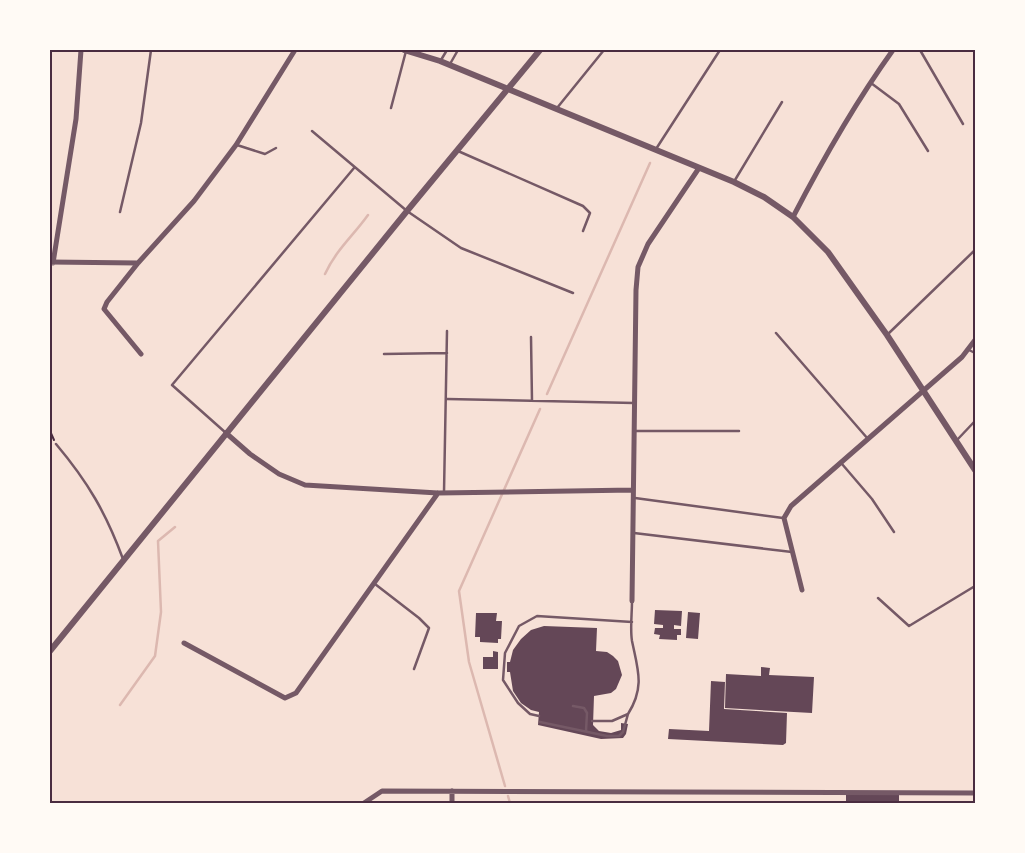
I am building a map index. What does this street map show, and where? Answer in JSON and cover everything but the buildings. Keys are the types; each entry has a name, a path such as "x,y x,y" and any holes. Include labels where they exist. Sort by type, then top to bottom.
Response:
{"street":[{"path":"81,50 76,119 52,262 138,263"},
{"path":"141,354 104,309 138,263 194,201 236,145 295,50"},
{"path":"406,50 440,61 734,182 764,197 793,217 828,252 887,335 975,470"},
{"path":"50,652 226,433 540,50"},
{"path":"793,217 830,147 870,82 893,50"},
{"path":"632,601 634,403 638,267 648,244 700,168"},
{"path":"802,590 784,518 791,506 962,357 975,340"},
{"path":"226,433 250,454 278,474 305,485 441,493 633,490"},
{"path":"184,643 285,698 296,693 441,493"},
{"path":"364,803 382,791 975,793"},
{"path":"452,791 452,803"}],"lane":[{"path":"120,212 141,123 150,50"},
{"path":"391,108 406,50"},
{"path":"440,61 447,50"},
{"path":"449,65 458,50"},
{"path":"556,109 604,50"},
{"path":"655,150 720,50"},
{"path":"920,50 963,124"},
{"path":"870,82 899,104 928,151"},
{"path":"734,182 782,102"},
{"path":"312,131 407,211 461,248 573,292"},
{"path":"236,145 265,154 276,148"},
{"path":"457,151 583,206 590,213 583,231"},
{"path":"226,433 172,386 354,168"},
{"path":"887,335 975,250"},
{"path":"441,493 447,399 447,331"},
{"path":"776,333 868,439"},
{"path":"531,337 532,401"},
{"path":"967,350 975,353"},
{"path":"384,354 447,353"},
{"path":"447,399 634,403"},
{"path":"956,441 975,421"},
{"path":"634,431 739,431"},
{"path":"56,444 79,472 100,505 124,561"},
{"path":"841,462 872,499 894,532"},
{"path":"633,497 784,518"},
{"path":"633,533 794,553"},
{"path":"374,583 419,618 428,628 414,669"},
{"path":"878,598 909,626 975,586"},
{"path":"540,722 607,736 619,736 623,732 628,714 638,693 640,675 632,640 632,601"},
{"path":"539,716 530,714 518,704 503,680 505,653 518,626 537,616 632,622"},
{"path":"573,706 584,708 587,713 586,731"},
{"path":"592,720 612,721 628,714"}],"path":[{"path":"50,431 56,444"}],"waterway":[{"path":"547,394 650,163"},
{"path":"325,274 339,250 368,215"},
{"path":"505,786 469,662 459,591 540,409"},
{"path":"120,705 155,656 161,612 158,541 175,527"},
{"path":"508,796 510,803"}]}
